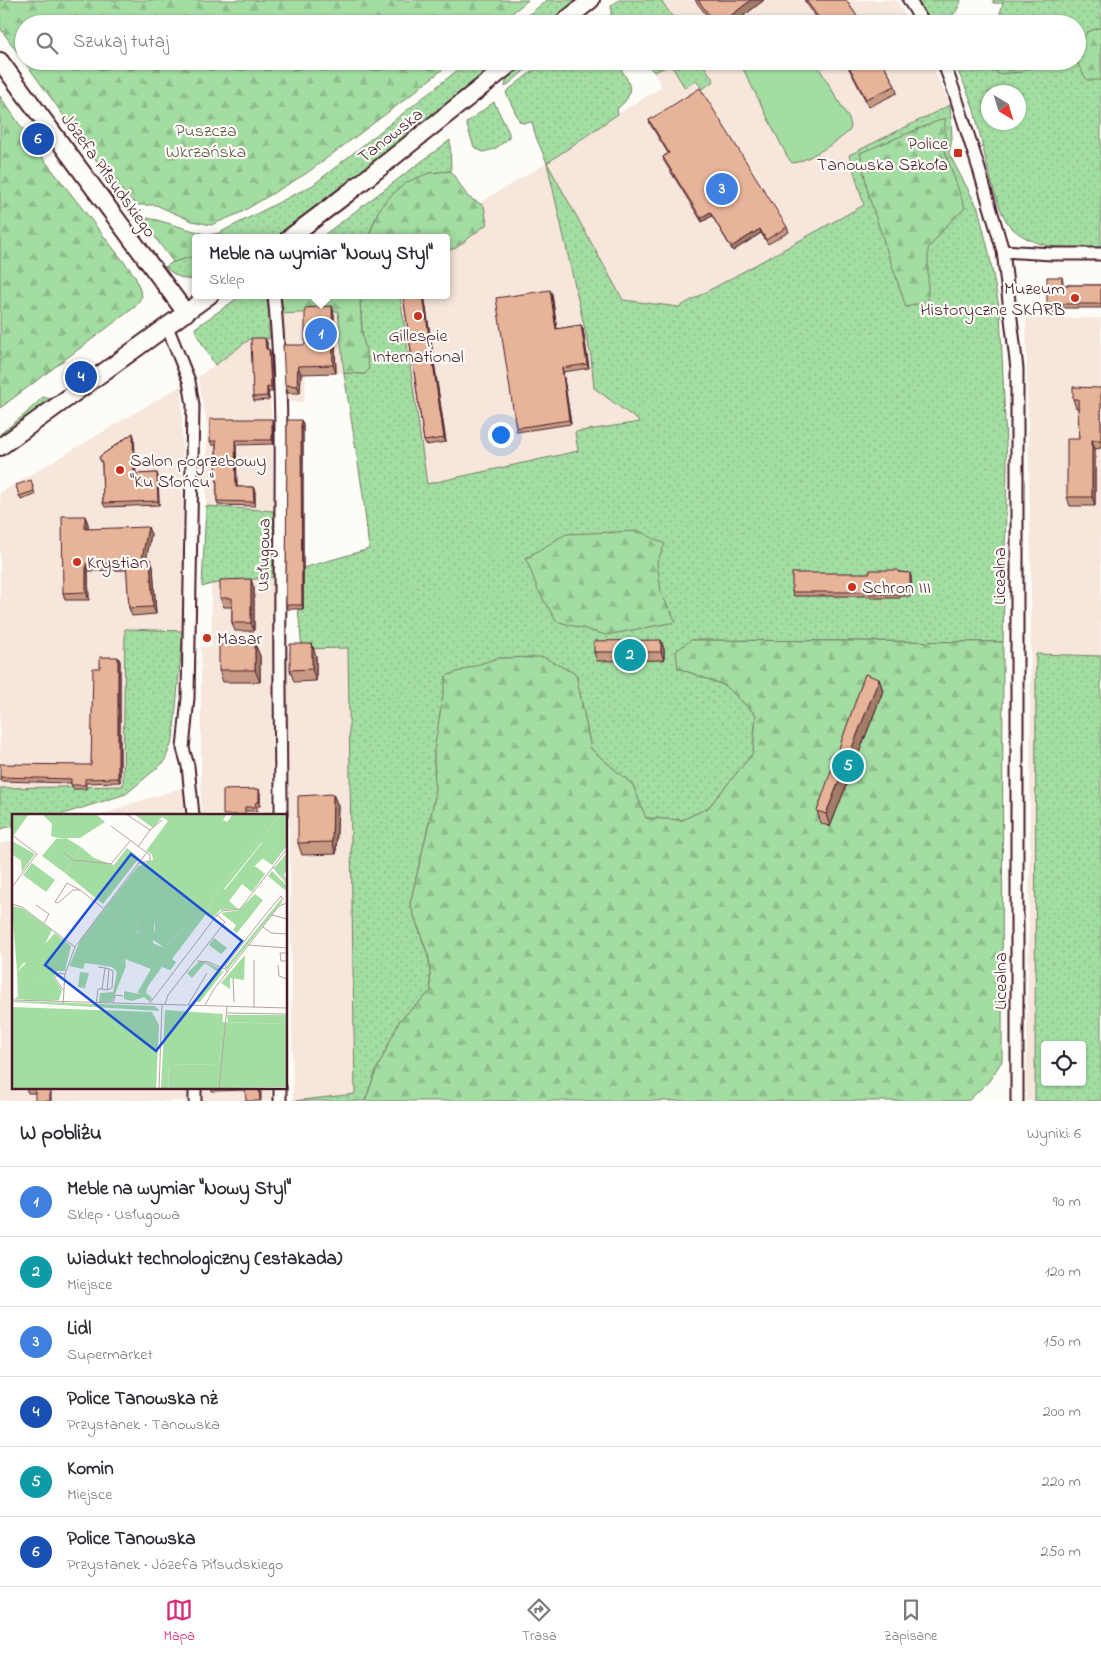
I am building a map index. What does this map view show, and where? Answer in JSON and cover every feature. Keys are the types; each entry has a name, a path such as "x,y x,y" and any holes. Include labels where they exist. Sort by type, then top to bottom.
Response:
{"main road":[{"path":"572,15 590,0"},
{"name":"Józefa Piłsudskiego","path":"0,61 186,313"},
{"name":"Tanowska","path":"294,234 503,70"},
{"path":"0,447 205,299"}],"street":[{"path":"910,0 919,15"},
{"name":"Licealna","path":"946,70 1003,250 1017,369 1017,1101"},
{"path":"1003,250 1052,254 1101,254"},
{"name":"Usługowa","path":"274,299 278,338 281,481 281,814"},
{"path":"165,328 170,334 188,381 193,405 188,698 183,748 188,766 193,814"},
{"path":"194,1088 194,1101"},
{"path":"280,1088 280,1101"}],"shaded area":[{"path":"661,0 896,0 905,15 671,15"},
{"path":"657,70 934,70 950,105 849,155 864,205 679,307 623,300 548,165 591,356 594,388 640,422 576,432 578,454 426,484 393,299 450,299 450,234 427,234 547,163 618,114 662,87 654,72"},
{"path":"338,311 344,373 306,374 304,402 282,402 280,314"},
{"path":"1026,318 1101,318 1101,1101 1026,1101 1030,855 1031,573"},
{"path":"250,339 269,339 274,511 206,506 207,425 198,377"},
{"path":"182,385 183,631 126,630 123,786 0,788 0,493"},
{"path":"273,577 272,814 201,814 201,647 212,646 211,584"},
{"path":"348,648 355,1094 293,1101 287,649"},
{"path":"184,787 185,814 104,814"},
{"path":"12,841 12,1088 188,1088 188,1101 0,1101 0,844"},
{"path":"202,1088 271,1088 271,1101 202,1101"}],"green space":[{"path":"0,0 528,0 510,15 15,15 15,49 0,28"},
{"path":"547,0 579,0 560,15 528,15"},
{"path":"619,0 661,0 671,15 611,15 611,6"},
{"path":"916,0 961,0 960,5 953,15 927,15"},
{"path":"993,0 1101,0 1101,247 1067,248 1044,245 1023,236 1013,229 1006,220 994,191 973,107 957,70 1086,70 1086,15 1000,15 1003,3 993,3"},
{"path":"1101,27 1101,80 1087,80 1081,70 1086,70 1087,32"},
{"name":"Puszcza Wkrzańska","path":"31,70 442,70 307,173 240,213 211,225 192,221 156,205 137,205 110,179"},
{"path":"458,70 492,70 383,158 281,234 214,234 219,233 313,185"},
{"path":"514,70 525,70 505,87 507,76"},
{"path":"534,70 621,70 630,91 624,103 617,109 618,114 547,163 532,122 520,122 506,92"},
{"path":"674,70 707,70 714,81 702,89 696,80 685,88"},
{"path":"744,70 820,70 849,119 850,130 823,150 792,163"},
{"path":"995,70 1024,70 1022,72 998,74"},
{"path":"0,96 42,157 135,276 142,296 135,307 0,408"},
{"path":"494,102 509,133 509,138 495,149 483,152 474,147 466,123"},
{"path":"950,105 952,138 949,154 978,208 1000,312 1007,465 1003,642 691,640 678,668 726,686 756,715 753,753 708,808 682,820 645,818 633,785 591,749 576,674 434,751 435,797 410,904 429,959 431,991 400,1020 376,1071 365,1101 293,1101 355,1094 348,648 302,649 298,609 303,609 303,568 369,549 363,495 344,373 365,374 360,302 362,299 401,299 427,484 578,451 575,432 640,422 594,388 591,356 547,163 623,300 679,307 864,205 849,155"},
{"path":"945,118 945,152 965,208 946,226 928,249 928,301 906,307 869,197 860,153"},
{"path":"450,140 451,171 429,173 378,212 370,234 325,234"},
{"path":"451,171 468,197 484,206 487,224 456,248 450,250 450,234 370,234 378,212 387,199 407,182 429,173"},
{"path":"147,218 205,234 192,234 192,257 173,262 147,226"},
{"path":"192,256 192,280 179,277 165,267 173,262"},
{"path":"236,299 267,299 269,312 269,339 250,339 215,365 197,335 195,328"},
{"path":"279,299 362,299 360,302 362,332 369,369 365,374 344,373 338,311 280,314"},
{"path":"43,397 51,401 0,438 0,434"},
{"path":"206,506 274,511 273,577 211,584 202,587"},
{"path":"639,531 665,544 657,562 661,593 676,622 606,635 556,621 538,590 526,558 566,534"},
{"path":"125,629 183,631 173,740 164,762 126,794 63,814 12,814 12,826 0,829 0,788 123,786"},
{"path":"691,640 1003,642 1002,1061 989,1081 968,1101 365,1101 376,1071 400,1020 431,991 429,958 410,904 435,797 434,751 446,676 497,658 543,657 576,674 591,749 633,785 646,818 682,820 708,808 753,753 756,715 726,686 678,668 676,651"},
{"path":"1036,654 1101,656 1101,1101 1035,1101"}],"building":[{"path":"698,0 751,0 732,15 709,15"},
{"path":"806,0 846,0 856,15 817,15"},
{"path":"851,70 887,70 895,86 866,99"},
{"path":"700,88 787,227 766,240 760,229 731,247 710,212 701,218 663,157 669,153 649,120"},
{"name":"Muzeum Historyczne SKARB","path":"1047,277 1062,277 1062,285 1101,285 1101,304 1062,304 1062,312 1047,312"},
{"path":"550,290 556,329 581,325 587,364 562,368 569,420 516,428 496,298"},
{"path":"404,299 424,299 444,438 424,441"},
{"path":"332,306 333,365 298,366 297,386 285,385 283,345 305,345 305,308"},
{"path":"251,338 265,338 266,349 269,349 271,388 267,387 267,396 253,397"},
{"path":"1073,387 1101,388 1101,440 1092,440 1092,497 1067,497 1067,439 1079,439 1078,399 1073,399"},
{"path":"210,419 272,419 272,440 235,440 236,487 253,487 254,502 217,501 216,441 210,441"},
{"path":"287,420 301,420 302,605 286,605"},
{"name":"Salon pogrzebowy \"Ku Słońcu\"","path":"133,433 134,474 157,473 158,501 103,503 102,463 99,457"},
{"path":"31,480 34,491 19,496 16,485"},
{"path":"62,516 85,516 85,529 148,527 142,559 150,559 153,607 129,608 126,562 86,564 86,592 63,593"},
{"name":"Schron III","path":"870,570 898,570 898,572 910,573 910,592 870,594 870,592 792,592 792,573 870,573"},
{"path":"251,579 251,623 232,623 232,598 220,598 220,580"},
{"path":"661,640 661,652 594,652 594,641"},
{"path":"255,644 255,670 219,670 219,645"},
{"path":"290,644 312,644 312,669 290,670"},
{"path":"100,657 118,657 118,778 85,779 85,785 71,785 71,779 0,777 0,764 91,765 93,668 100,668"},
{"path":"865,674 879,679 826,814 817,811"},
{"path":"259,789 259,802 256,802 255,807 245,807 245,814 223,814 223,790"},
{"path":"333,794 332,842 298,843 298,796"},
{"path":"50,1088 50,1101 35,1101 35,1089 26,1089"},
{"path":"245,1088 259,1088 260,1101 246,1101"}],"place":[{"name":"Police Tanowska","path":"38,139"},
{"name":"Police Tanowska Szkoła","path":"958,153"},
{"name":"Lidl","path":"722,189"},
{"name":"Muzeum Historyczne SKARB","path":"1075,298"},
{"name":"Gillespie International","path":"418,316"},
{"name":"Meble na wymiar \"Nowy Styl\"","path":"321,334"},
{"name":"Police Tanowska nż","path":"81,377"},
{"name":"Salon pogrzebowy \"Ku Słońcu\"","path":"120,470"},
{"name":"Krystian","path":"77,562"},
{"name":"Schron III","path":"852,587"},
{"name":"Masar","path":"207,638"},
{"name":"Wiadukt technologiczny (estakada)","path":"630,655"},
{"name":"Komin","path":"848,766"}]}
